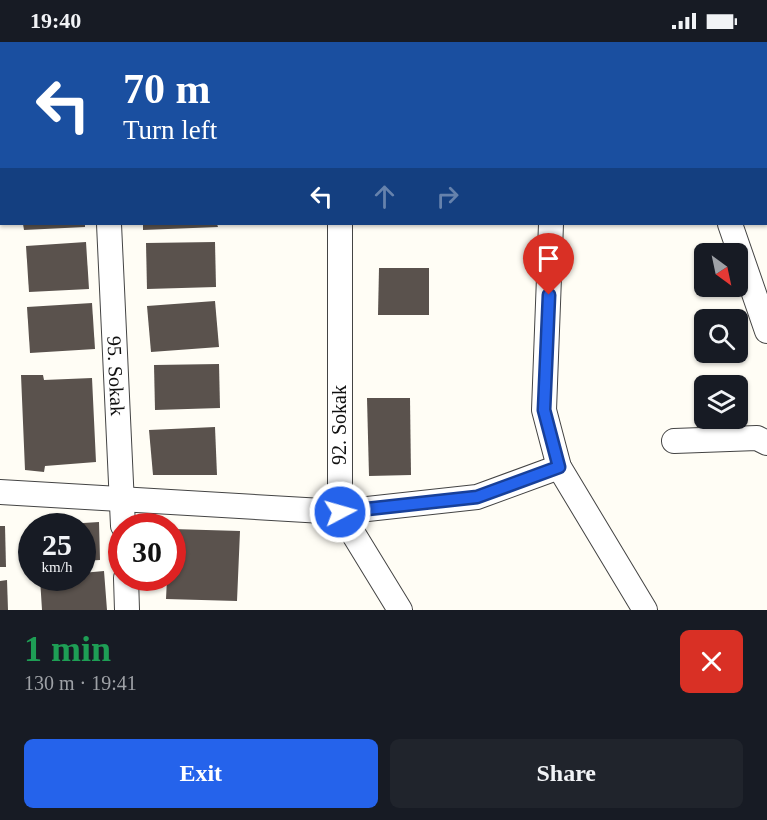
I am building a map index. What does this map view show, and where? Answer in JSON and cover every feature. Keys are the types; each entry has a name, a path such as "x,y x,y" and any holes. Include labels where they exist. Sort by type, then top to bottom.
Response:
{"street":[{"name":"95. Sokak","path":"109,225 123,513"},
{"name":"92. Sokak","path":"340,225 340,512"},
{"path":"550,225 544,410 559,467 646,607"},
{"path":"730,225 767,331"},
{"path":"674,441 757,438 767,443"},
{"path":"0,492 340,512 477,497 559,467"},
{"path":"340,512 400,610"},
{"path":"126,591 127,610"}],"building":[{"path":"23,225 85,225 85,227 24,230"},
{"path":"143,225 217,225 218,227 143,230"},
{"path":"86,242 89,289 29,292 26,246"},
{"path":"215,242 216,287 147,289 146,243"},
{"path":"379,268 429,268 429,315 378,315"},
{"path":"215,301 219,347 151,352 147,306"},
{"path":"92,303 95,349 30,353 27,307"},
{"path":"219,364 220,408 155,410 154,365"},
{"path":"21,375 43,375 44,380 92,378 96,462 45,466 44,472 25,470"},
{"path":"367,398 410,398 411,475 369,476"},
{"path":"215,427 217,475 153,475 149,430"},
{"path":"96,522 99,522 100,560 96,560"},
{"path":"0,526 5,526 6,567 0,567"},
{"path":"186,529 240,531 237,601 166,599 166,591 186,591"},
{"path":"104,571 107,610 42,610 41,591 96,591 96,572"},
{"path":"7,580 8,610 0,610 0,581"}],"route":[{"path":"340,512 477,497 559,467 544,410 549,295"}]}
